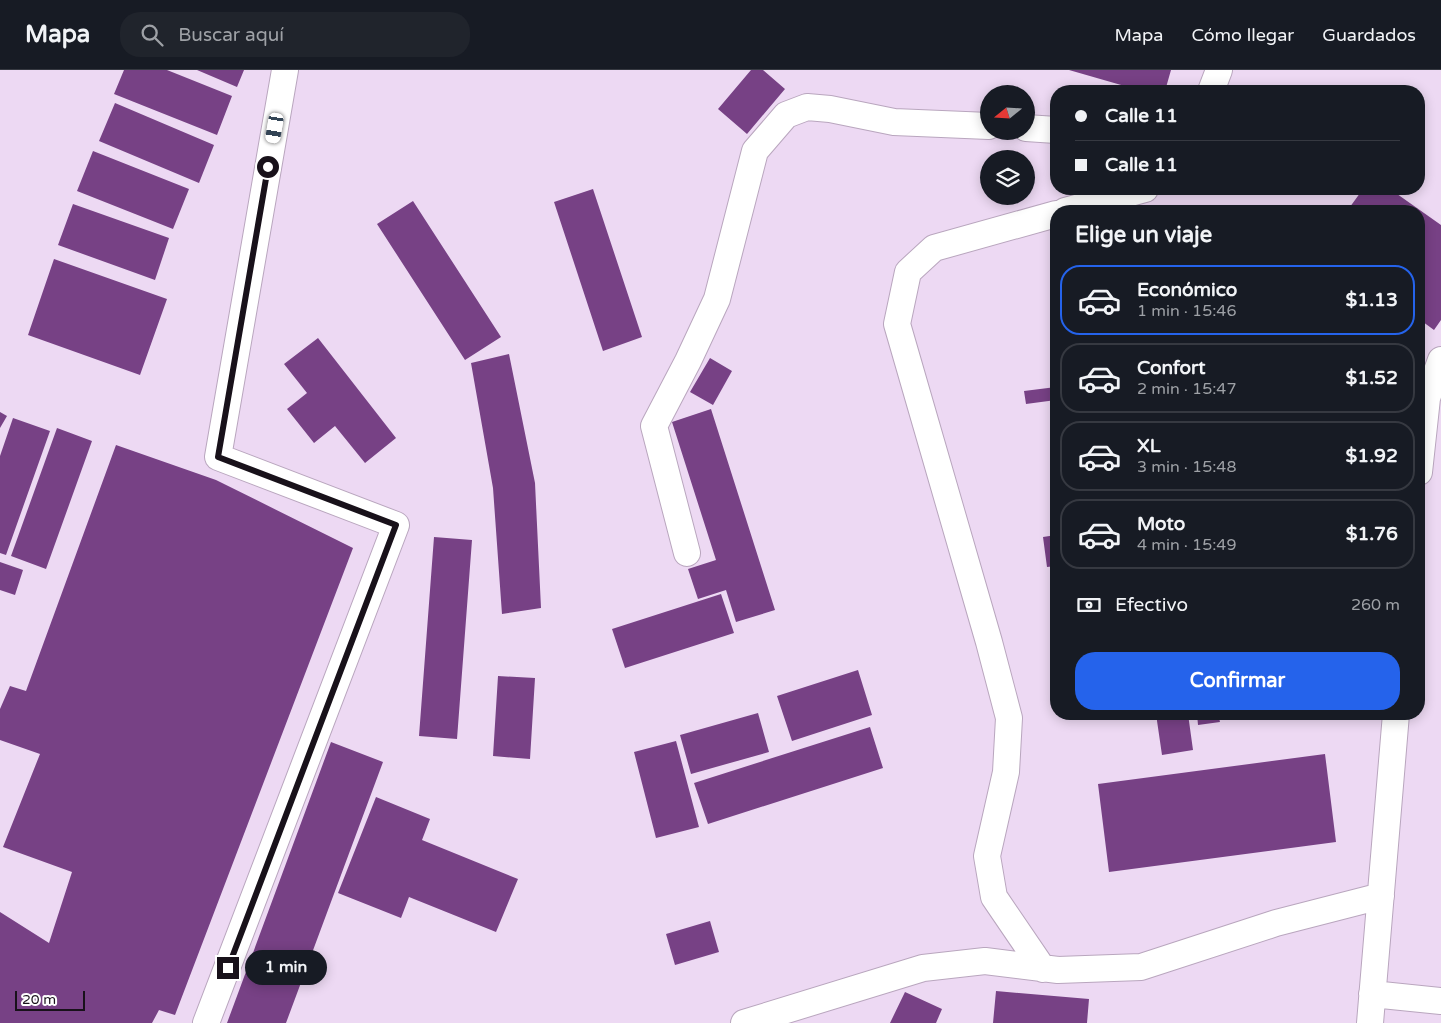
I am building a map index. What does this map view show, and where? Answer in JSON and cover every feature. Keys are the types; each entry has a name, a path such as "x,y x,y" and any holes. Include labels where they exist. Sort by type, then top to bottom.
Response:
{"street":[{"path":"206,1023 396,525 218,457 285,70"},
{"path":"1213,85 1219,70"},
{"path":"687,553 654,426 688,361 717,299 755,152 786,115 806,108 830,109 894,122 980,126"},
{"path":"1035,129 1050,130"},
{"path":"1087,205 1123,195"},
{"path":"1043,968 994,897 988,856 1006,772 1009,718 989,642 896,324 908,272 934,248 1050,216"},
{"path":"1425,416 1427,398 1441,360"},
{"path":"1370,1023 1396,720"},
{"path":"744,1023 923,968 985,961 1058,970 1141,967 1276,923 1381,896"},
{"path":"1372,994 1441,1001"}],"building":[{"path":"124,70 167,70 232,96 217,135 114,94"},
{"path":"197,70 244,70 237,87"},
{"path":"751,70 763,70 785,89 747,134 718,109"},
{"path":"1069,70 1171,70 1167,85 1121,85"},
{"path":"115,103 214,145 199,183 99,141"},
{"path":"93,151 189,189 173,229 77,191"},
{"path":"593,189 642,337 603,351 554,202"},
{"path":"1359,195 1398,195 1413,205 1351,205"},
{"path":"413,201 501,337 465,360 377,224"},
{"path":"73,204 169,238 155,280 58,245"},
{"path":"1425,214 1441,225 1441,320 1434,330 1425,323"},
{"path":"54,259 167,299 140,375 28,335"},
{"path":"318,338 396,438 365,463 335,426 314,443 287,409 307,393 284,364"},
{"path":"509,354 535,483 541,608 502,614 493,488 471,363"},
{"path":"710,358 732,371 713,405 690,392"},
{"path":"1050,388 1050,401 1026,404 1024,391"},
{"path":"711,409 775,610 736,622 726,590 698,599 688,569 716,560 672,422"},
{"path":"0,412 7,416 0,428"},
{"path":"13,418 50,431 6,555 0,553 0,456"},
{"path":"57,428 92,441 46,569 11,556"},
{"path":"116,445 216,480 353,548 175,1015 159,1010 152,1023 0,1023 0,912 49,943 72,872 3,847 40,754 0,740 0,709 10,686 26,691"},
{"path":"1050,536 1050,567 1047,567 1043,537"},
{"path":"434,537 472,540 457,739 419,736"},
{"path":"0,562 23,570 15,595 0,590"},
{"path":"721,594 734,633 625,668 612,629"},
{"path":"858,670 872,715 792,741 777,696"},
{"path":"498,676 535,678 530,759 493,756"},
{"path":"758,713 769,752 691,774 680,735"},
{"path":"1157,720 1189,720 1193,750 1162,755"},
{"path":"1198,720 1220,720 1220,722 1198,725"},
{"path":"870,727 883,768 708,824 694,783"},
{"path":"676,741 699,827 656,838 634,752"},
{"path":"331,742 383,762 286,1023 227,1023"},
{"path":"1325,754 1336,842 1109,872 1098,784"},
{"path":"376,797 430,819 422,840 518,879 496,932 409,897 401,918 338,893"},
{"path":"710,921 719,952 675,965 666,934"},
{"path":"996,991 1089,999 1087,1023 993,1023"},
{"path":"905,992 942,1009 936,1023 890,1023"}],"route":[{"path":"228,968 396,525 218,457 268,167"}]}
